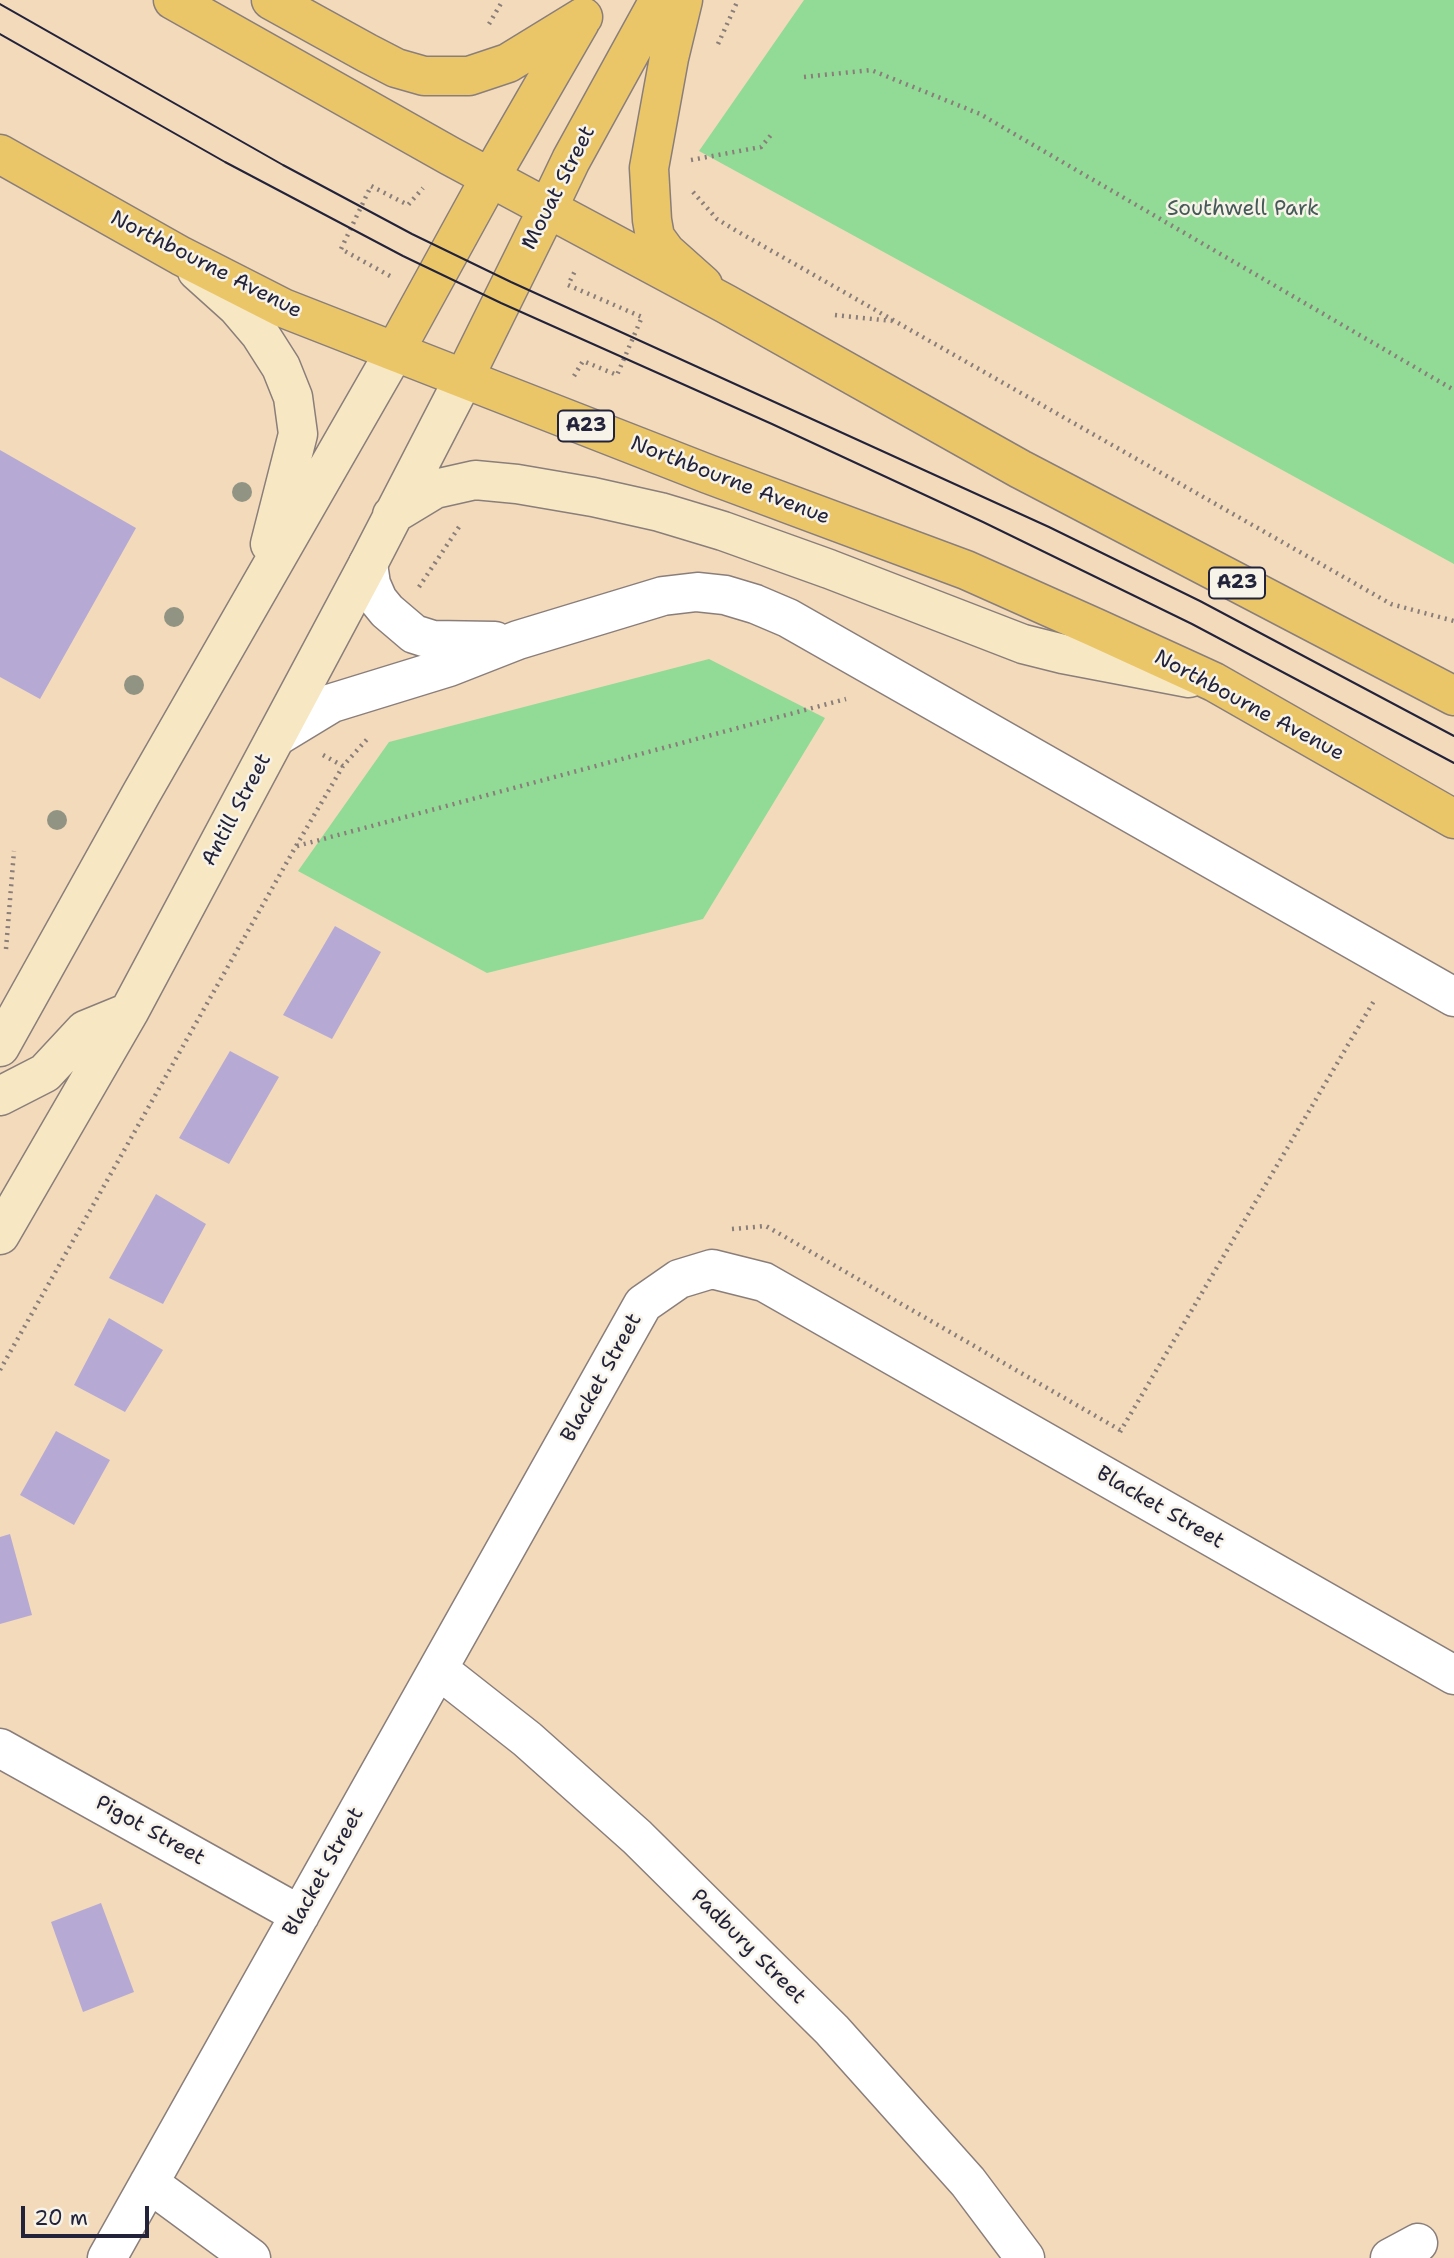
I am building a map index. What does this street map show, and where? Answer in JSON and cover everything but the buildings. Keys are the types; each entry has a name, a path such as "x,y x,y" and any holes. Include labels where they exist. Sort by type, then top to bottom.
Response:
{"main road":[{"name":"A23","path":"173,0 490,178 726,304 1020,469 1451,693"},
{"path":"271,0 396,68 424,76 469,76 508,62 588,8"},
{"name":"Mouat Street","path":"464,378 571,160 659,0"},
{"path":"683,0 669,58 649,168 652,220 656,237 666,252 726,304"},
{"path":"0,1046 11,1013 259,590 588,8"},
{"name":"Northbourne Avenue","path":"0,154 181,256 283,308 708,474 966,570 1213,682 1454,818"},
{"path":"181,256 237,307 260,334 281,368 293,397 298,434 259,590"},
{"name":"Antill Street","path":"0,1235 129,1012 368,565 464,378"},
{"path":"392,515 435,489 475,480 593,497 660,512 723,531 1023,644 1213,682"},
{"path":"0,1096 46,1073 85,1030 129,1012"}],"street":[{"path":"368,565 371,584 378,600 414,634 433,640 518,640"},
{"path":"276,737 332,704 449,667 518,640 663,596 697,592 725,595 755,604 800,625 1454,997"},
{"name":"Blacket Street","path":"107,2258 643,1304 679,1279 712,1269 764,1282 1454,1675"},
{"name":"Padbury Street","path":"438,1670 527,1739 637,1838 832,2030 968,2182 1026,2258"},
{"name":"Pigot Street","path":"0,1748 300,1915"},
{"path":"149,2183 251,2258"}],"path":[{"path":"804,78 871,69 980,114 1454,390"},
{"path":"686,161 761,148 771,135"},
{"path":"688,183 701,204 717,219 894,321 1391,604 1454,621"},
{"path":"568,285 642,317 617,375 583,361"},
{"path":"397,620 463,522"},
{"path":"296,846 853,697"},
{"path":"0,1370 343,766 377,729"},
{"path":"315,749 343,766"},
{"path":"11,1013 11,996 3,977 14,851"},
{"path":"1096,1471 1375,998"}],"green space":[{"name":"Southwell Park","path":"804,0 1454,0 1454,564 699,151"},
{"path":"709,659 825,718 703,919 487,973 298,871 389,742"}],"tram line":[{"path":"0,4 283,165 412,234 511,282 1049,527 1200,601 1454,736"},
{"path":"0,34 225,162 403,256 983,522 1192,624 1454,763"}]}
